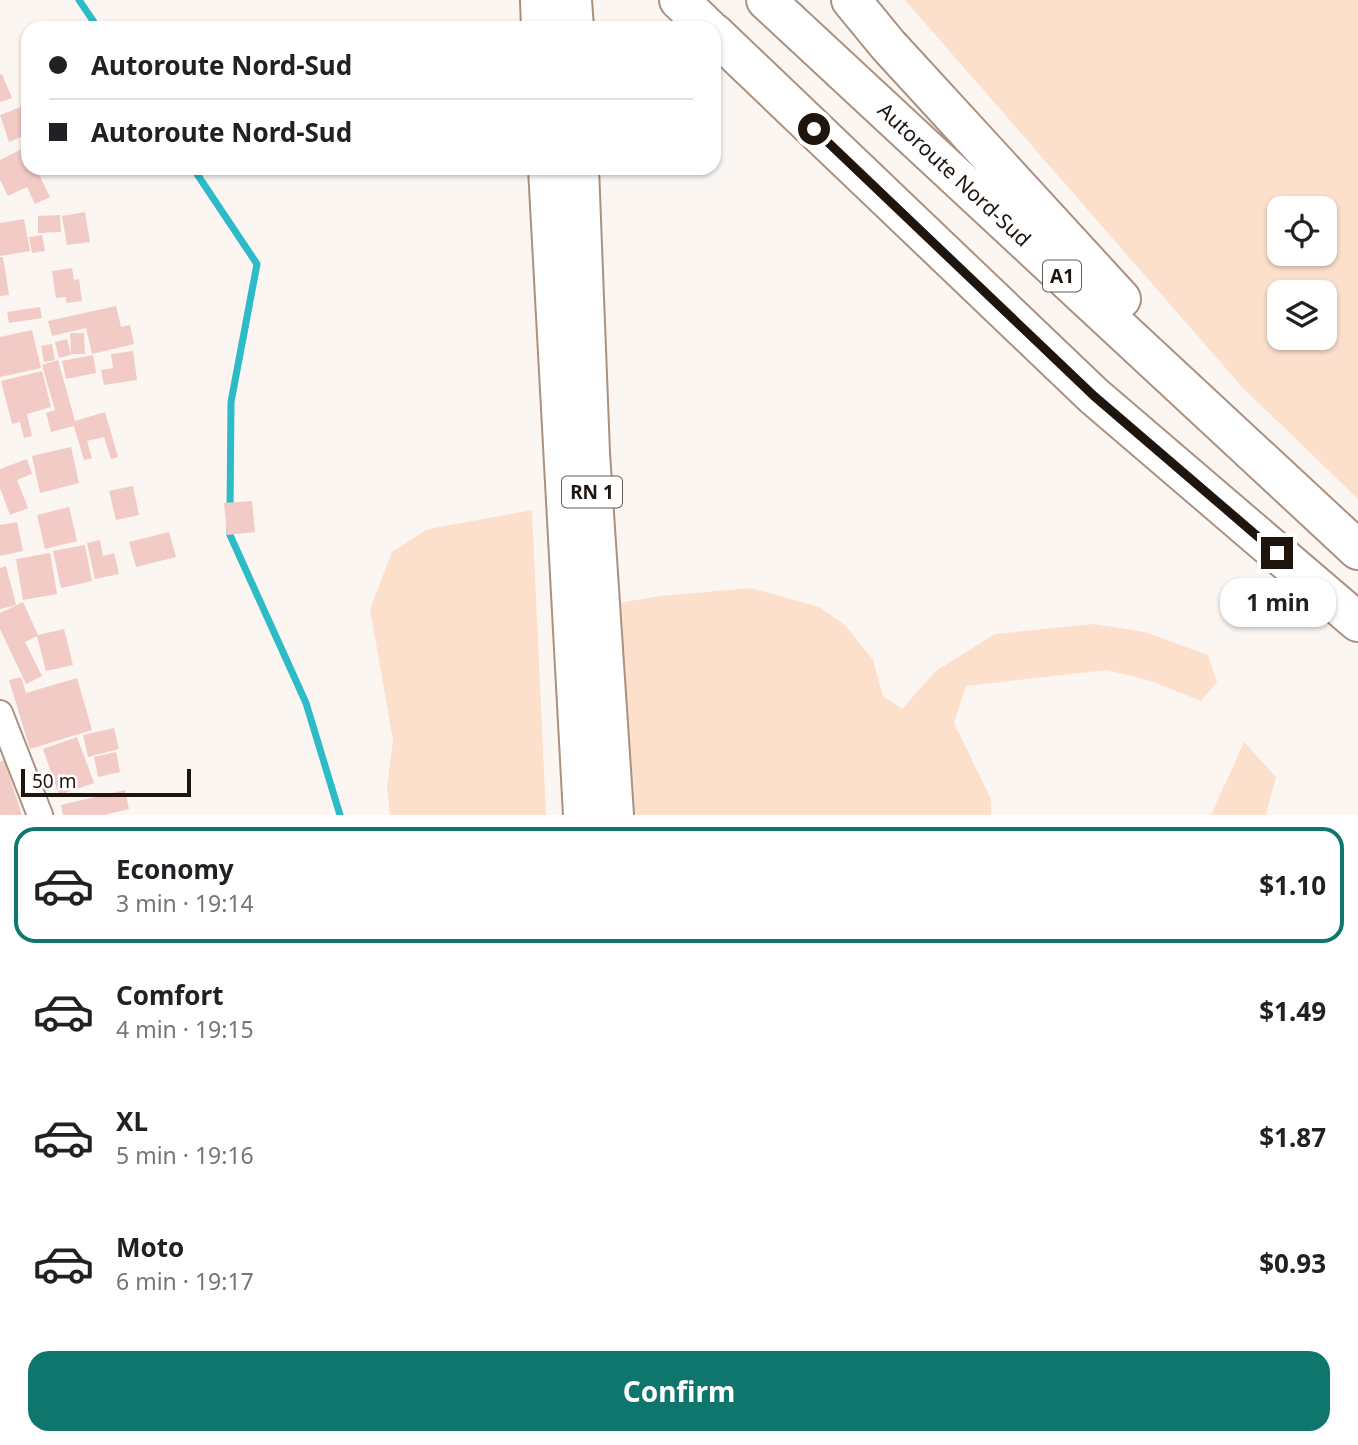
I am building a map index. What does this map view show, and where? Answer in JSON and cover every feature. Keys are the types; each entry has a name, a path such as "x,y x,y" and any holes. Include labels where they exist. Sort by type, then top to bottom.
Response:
{"main road":[{"path":"540,0 541,21"},
{"path":"572,0 573,21"},
{"path":"679,0 701,21"},
{"name":"Autoroute Nord-Sud","path":"766,0 1351,545"},
{"path":"851,0 888,46 1351,545"},
{"path":"721,40 1094,396 1358,622"},
{"name":"RN 1","path":"548,175 583,815"},
{"name":"RN 1","path":"579,175 590,453 614,815"}],"street":[{"path":"0,713 40,815"}],"shaded area":[{"path":"905,0 1358,0 1358,499 1242,387"},
{"path":"532,510 546,815 390,815 387,787 393,740 370,609 392,552 428,529"},
{"path":"751,588 819,607 845,625 873,660 883,696 902,709 936,671 995,634 1093,624 1145,632 1208,655 1217,682 1201,701 1151,681 1107,670 966,686 954,723 991,799 991,815 624,815 613,604 660,596"},
{"path":"1244,742 1276,777 1266,815 1211,815"}],"building":[{"path":"2,74 12,98 0,102 0,75"},
{"path":"21,107 21,137 9,142 0,115"},
{"path":"21,150 21,175 39,175 50,197 35,204 27,187 8,196 0,180 0,160"},
{"path":"85,212 90,242 67,245 62,216"},
{"path":"60,215 61,232 38,233 38,216"},
{"path":"24,219 30,251 0,256 0,223"},
{"path":"42,235 45,251 32,253 29,237"},
{"path":"0,257 3,257 9,295 0,296"},
{"path":"72,268 74,280 79,279 82,301 66,303 66,297 56,298 52,271"},
{"path":"116,306 121,327 130,325 134,344 92,354 86,328 52,336 48,321"},
{"path":"40,307 42,318 9,323 7,312"},
{"path":"32,330 41,368 0,377 0,337"},
{"path":"70,333 84,333 85,354 71,354"},
{"path":"67,339 71,355 59,358 55,342"},
{"path":"52,344 55,360 44,362 41,346"},
{"path":"133,351 137,380 104,385 101,370 113,368 111,354"},
{"path":"93,355 96,373 66,379 62,361"},
{"path":"58,360 75,421 105,412 118,457 111,459 104,437 87,441 92,458 84,460 74,426 51,432 46,413 55,410 42,365"},
{"path":"42,371 51,407 27,414 32,436 24,438 20,422 12,424 1,381"},
{"path":"71,447 79,483 40,493 32,456"},
{"path":"27,459 32,474 17,480 28,508 10,515 0,488 0,469"},
{"path":"133,486 139,515 116,520 109,491"},
{"path":"252,501 255,532 227,535 224,503"},
{"path":"69,507 77,541 45,549 37,515"},
{"path":"17,522 23,551 0,556 0,525"},
{"path":"169,532 176,557 136,567 129,542"},
{"path":"100,540 103,556 114,553 119,574 95,579 87,543"},
{"path":"85,545 92,581 61,588 53,551"},
{"path":"50,553 57,594 23,600 16,559"},
{"path":"6,566 16,605 0,609 0,568"},
{"path":"23,602 38,635 64,629 73,665 46,671 37,636 25,642 42,676 26,684 0,629 0,613"},
{"path":"21,677 26,693 77,678 92,730 30,749 9,680"},
{"path":"114,728 119,749 88,757 83,735"},
{"path":"77,737 94,783 59,795 43,749"},
{"path":"116,752 120,772 98,777 94,757"},
{"path":"4,760 22,815 0,815 0,762"},
{"path":"125,790 129,809 104,815 63,815 61,805"}],"waterway":[{"path":"79,0 93,21"},
{"path":"198,175 257,264 231,402 230,510"},
{"path":"230,526 230,535 306,703 340,815"}],"route":[{"path":"814,129 1094,396 1277,553"}]}
